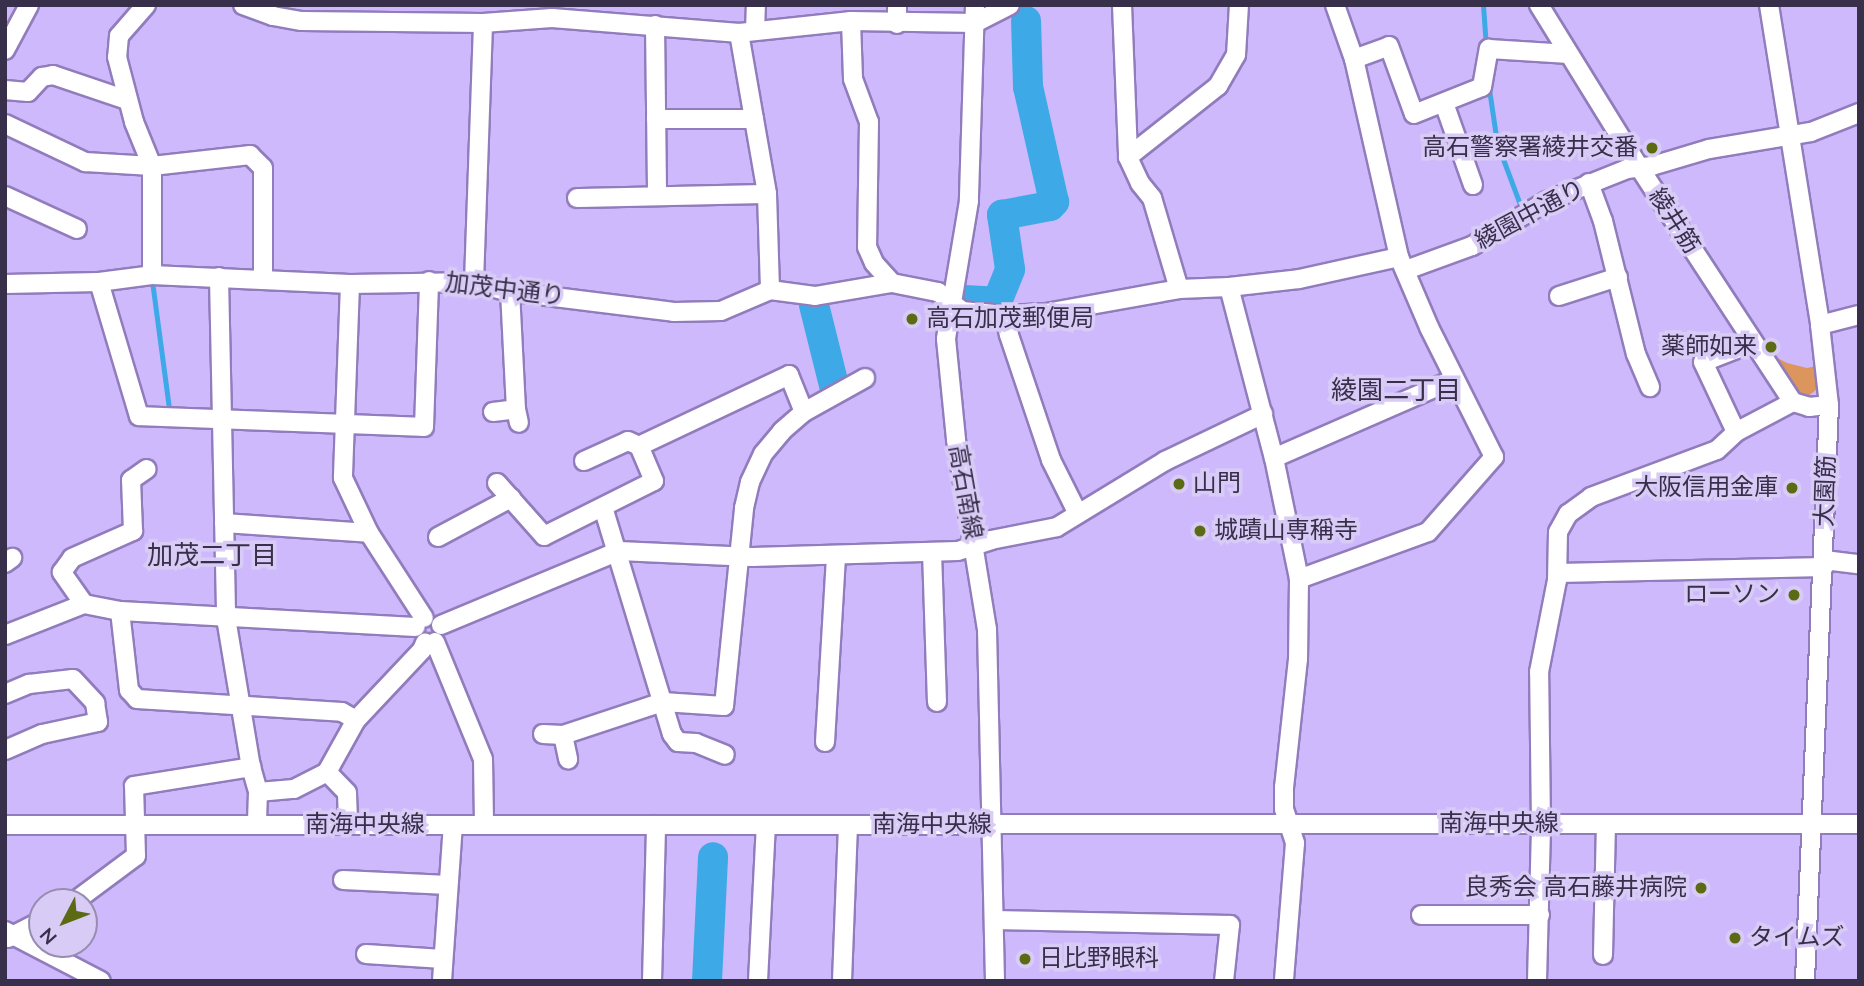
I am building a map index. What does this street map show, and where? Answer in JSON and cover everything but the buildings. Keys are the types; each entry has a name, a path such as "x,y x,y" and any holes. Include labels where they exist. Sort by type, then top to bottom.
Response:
{"street":[{"path":"5,50 29,5"},
{"path":"146,5 119,36 117,57 127,100 152,166 152,275"},
{"path":"243,5 273,16 302,21 483,23 552,11 655,25 747,32 851,21 897,24 975,14 1010,5"},
{"path":"755,5 747,32 754,119 767,194 770,289 815,296 892,283 938,292 951,304"},
{"path":"897,5 897,24"},
{"path":"1122,5 1128,157 1140,183 1152,198 1179,289"},
{"path":"1128,157 1218,86 1236,55 1239,5"},
{"path":"1298,579 1428,532 1494,457 1402,264 1354,59 1335,5"},
{"name":"綾井筋","path":"1539,5 1639,167 1793,402"},
{"name":"大園筋","path":"1769,5 1820,325 1829,405 1805,981"},
{"name":"高石南線","path":"975,14 969,201 946,339 949,381 987,629 995,981"},
{"path":"851,21 853,79 869,122 867,247 874,263 892,283"},
{"path":"474,282 483,23"},
{"path":"655,25 657,196"},
{"path":"1354,59 1389,46 1414,114 1482,88 1489,49 1569,54"},
{"path":"5,90 28,92 42,77 53,75 127,100"},
{"path":"1444,103 1473,185"},
{"name":"綾園中通り","path":"951,304 962,310 1005,315 1046,313 1179,289 1229,288 1402,264 1472,246 1547,201 1589,183 1709,149 1789,135 1841,122 1859,113"},
{"path":"656,119 754,119"},
{"path":"5,124 85,162 152,166 250,155 263,168 263,280"},
{"path":"1589,183 1603,221 1618,277 1618,309 1650,387"},
{"path":"577,198 767,194"},
{"path":"5,196 77,229"},
{"name":"加茂中通り","path":"5,284 99,282 152,275 350,284 474,282 510,291 674,312 721,311 770,289"},
{"path":"219,277 226,618 251,767 258,792 257,825"},
{"path":"1559,296 1618,277"},
{"path":"99,282 139,416 424,427 429,281"},
{"path":"350,284 343,478 369,533 428,631 483,759 484,825"},
{"path":"1229,288 1274,458 1298,579 1298,659 1284,787 1284,809 1295,843 1284,981"},
{"path":"493,412 517,416 510,291"},
{"path":"1005,315 1009,335 1051,460 1078,514"},
{"path":"1820,325 1859,315"},
{"path":"1735,432 1703,362 1752,343"},
{"path":"639,446 789,375 804,412"},
{"path":"543,734 563,735 663,702 724,706 744,508 750,482 763,454 804,412 864,379"},
{"path":"1274,458 1455,379"},
{"path":"1537,981 1541,825 1539,672 1558,573 1558,532 1568,514 1591,497 1717,450 1735,432 1793,402 1809,407 1829,405"},
{"path":"5,635 84,604 120,611 428,631 619,551 740,556 836,556 932,552 975,546 991,540 1057,527 1165,461 1263,414"},
{"path":"497,483 544,536 654,481 639,446 628,441 584,461"},
{"path":"84,604 62,572 72,558 133,531 131,481 147,469"},
{"path":"438,537 510,498"},
{"path":"603,507 619,551 672,734 678,741 696,743 725,755"},
{"path":"224,523 369,533"},
{"path":"932,552 937,702"},
{"path":"825,742 836,556"},
{"path":"1558,573 1859,564"},
{"path":"120,611 129,690 138,699 240,703 342,712 356,720"},
{"path":"258,792 294,789 327,772 356,720 422,650 428,631"},
{"path":"5,694 29,684 73,680 95,703 98,722 42,734 5,750"},
{"path":"563,735 568,759"},
{"path":"93,888 136,856 134,786 251,767"},
{"path":"327,772 347,793 348,825"},
{"path":"1603,955 1606,824"},
{"name":"南海中央線","path":"5,825 1859,824"},
{"path":"442,981 453,825"},
{"path":"652,981 656,825"},
{"path":"758,981 765,825"},
{"path":"842,981 848,826"},
{"path":"343,880 448,886"},
{"path":"1422,915 1540,915"},
{"path":"995,920 1230,925 1224,981"},
{"path":"9,935 28,928"},
{"path":"9,935 101,981"},
{"path":"366,954 443,959"}],"shaded area":[{"path":"1763,350 1787,363 1807,368 1816,366 1816,390 1808,396 1800,395"}],"waterway":[{"path":"1483,5 1486,44"},
{"path":"964,300 997,302 1010,269 1002,215 1050,206 1054,202 1028,87 1026,21"},
{"path":"1489,89 1497,143 1522,210"},
{"path":"152,281 169,409"},
{"path":"814,305 835,389"},
{"path":"707,981 713,857"}],"place":[{"name":"高石警察署綾井交番","path":"1652,148"},
{"name":"高石加茂郵便局","path":"912,319"},
{"name":"薬師如来","path":"1771,347"},
{"name":"山門","path":"1179,484"},
{"name":"大阪信用金庫","path":"1792,488"},
{"name":"城蹟山専稱寺","path":"1200,531"},
{"name":"ローソン","path":"1794,595"},
{"name":"良秀会 高石藤井病院","path":"1701,888"},
{"name":"タイムズ","path":"1735,938"},
{"name":"日比野眼科","path":"1025,959"}],"district":[{"name":"綾園二丁目","path":"1396,391"},
{"name":"加茂二丁目","path":"212,556"}]}
